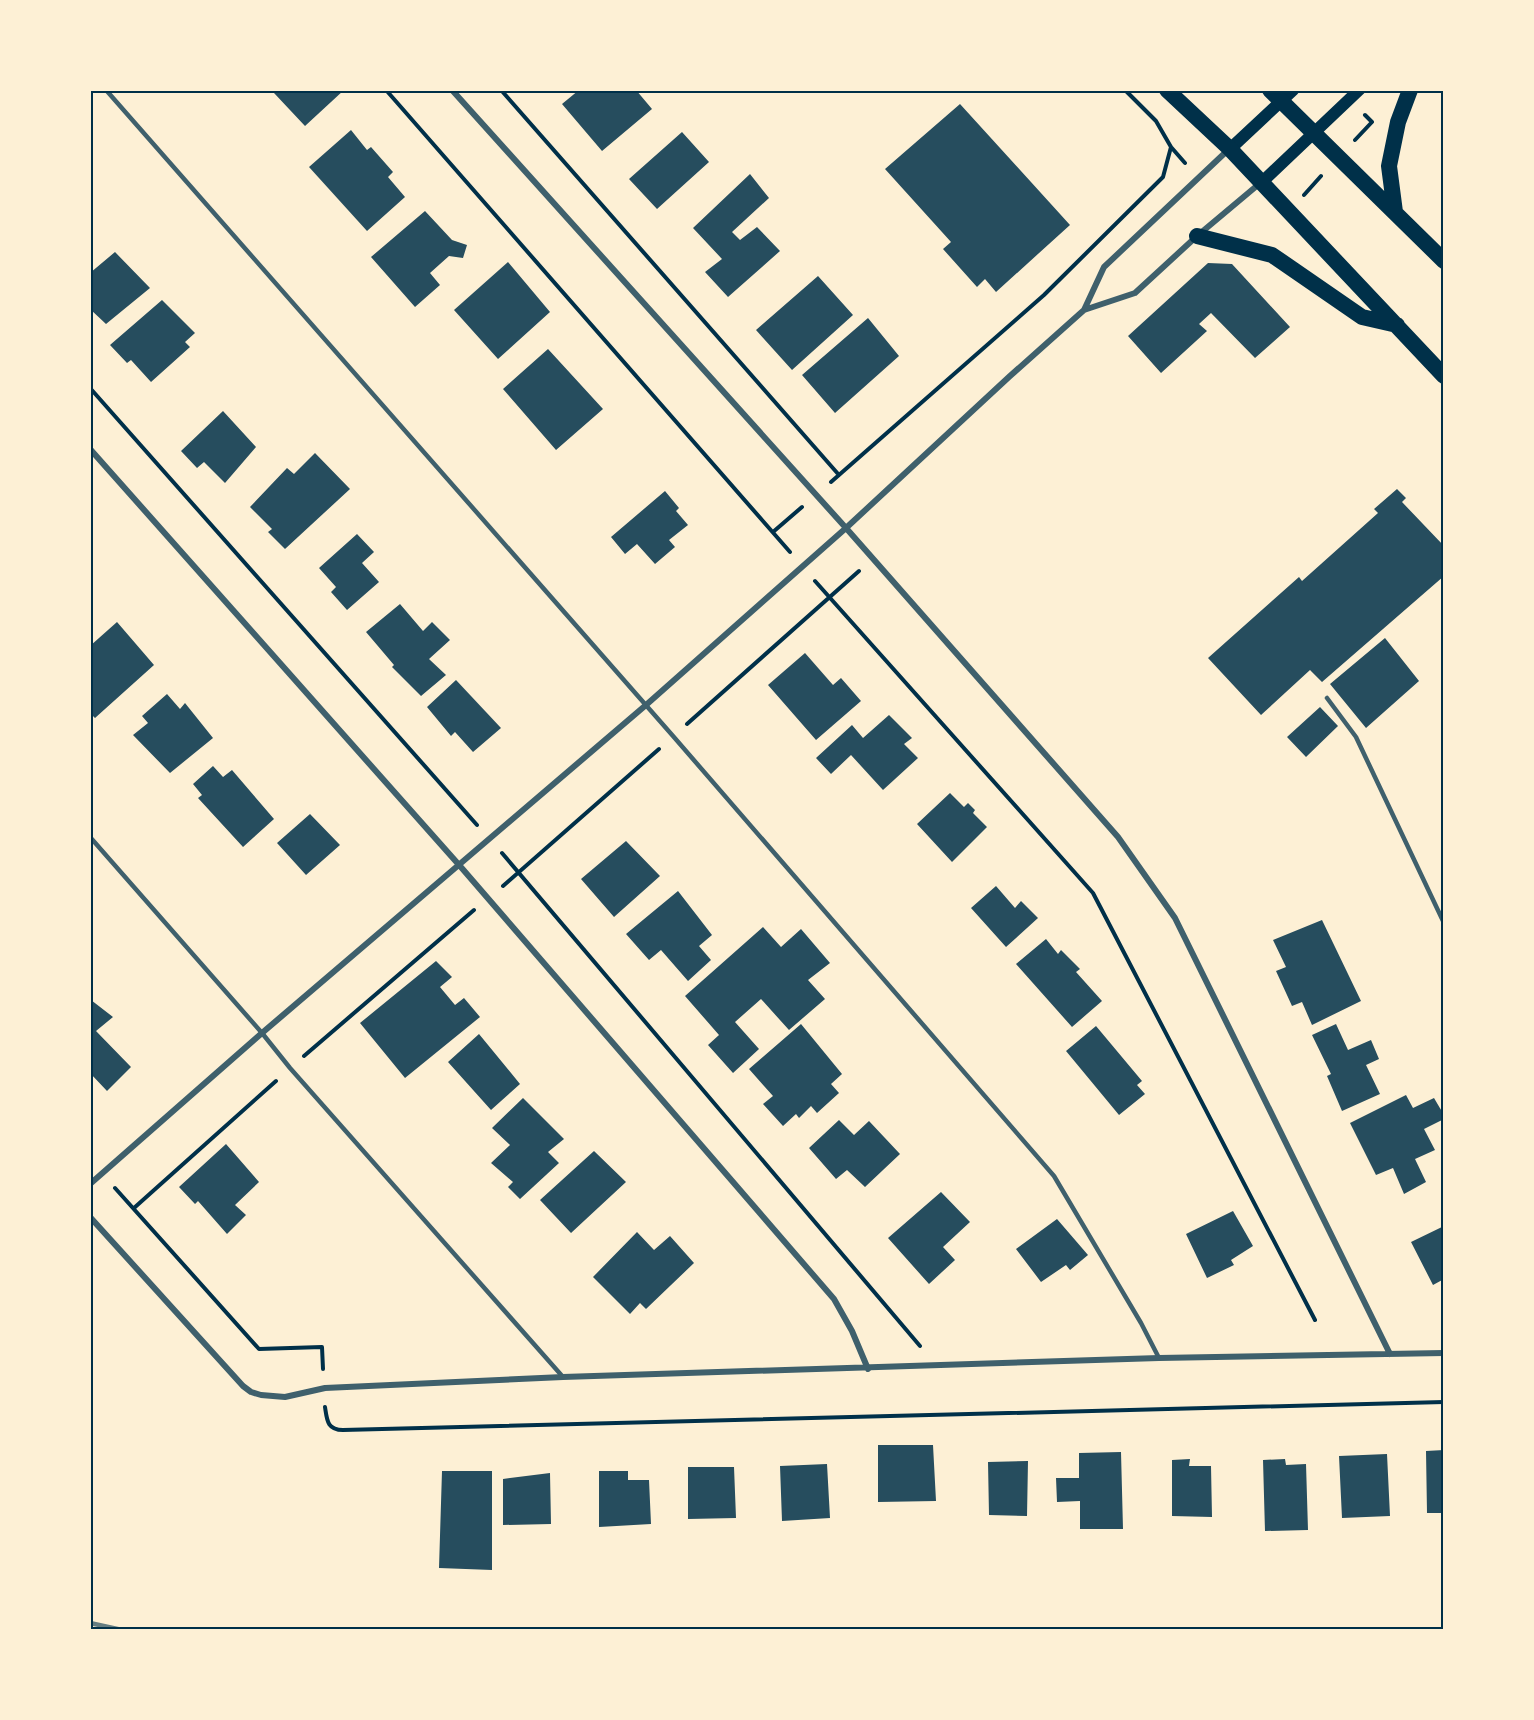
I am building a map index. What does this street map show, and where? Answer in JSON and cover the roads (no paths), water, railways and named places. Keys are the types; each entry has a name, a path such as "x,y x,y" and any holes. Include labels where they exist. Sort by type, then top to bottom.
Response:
{"highway":[{"path":"1167,90 1262,182 1444,376"},
{"path":"1395,212 1389,166 1398,122 1410,90"},
{"path":"1282,94 1312,132 1444,261"},
{"path":"1197,236 1272,255 1362,317 1397,326"}],"main road":[{"path":"1262,182 1312,132 1359,90"},
{"path":"1230,149 1282,94"}],"street":[{"path":"452,90 846,528 1118,837 1175,918 1390,1354"},
{"path":"1084,310 1104,267 1230,149"},
{"path":"90,1184 803,567 1084,310 1135,293 1197,236 1262,182"},
{"path":"90,449 460,866 834,1299 852,1330 868,1369"},
{"path":"90,1217 243,1386 261,1395 285,1397 325,1388 563,1377 1159,1358 1444,1353"}],"lane":[{"path":"106,90 646,705 1054,1176 1141,1323 1159,1358"},
{"path":"1328,698 1356,737 1444,923"},
{"path":"90,837 563,1377"}],"railway":[{"path":"90,1623 122,1630"}]}
